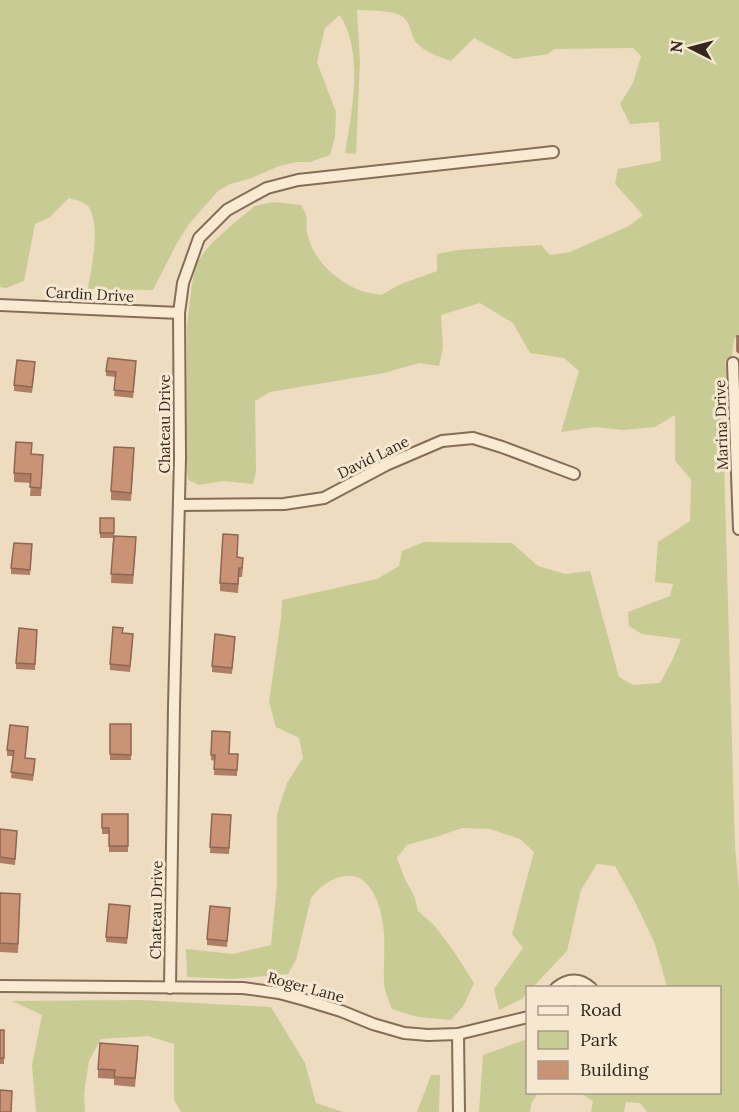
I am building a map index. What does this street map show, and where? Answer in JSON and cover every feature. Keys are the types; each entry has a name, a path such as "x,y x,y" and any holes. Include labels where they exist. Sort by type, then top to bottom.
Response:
{"street":[{"name":"Chateau Drive","path":"170,988 179,505 179,313 183,283 198,238 227,210 267,188 298,180 553,152"},
{"name":"Cardin Drive","path":"0,305 179,313"},
{"name":"Marina Drive","path":"733,363 739,529"},
{"name":"David Lane","path":"179,505 284,504 324,498 386,465 442,441 473,438 574,474"},
{"path":"558,986 576,980 590,986"},
{"name":"Roger Lane","path":"0,986 243,988 266,991 323,1005 404,1033 428,1035 458,1034 526,1017"},
{"path":"458,1034 459,1112"}],"green space":[{"path":"0,0 739,0 739,338 734,338 732,355 725,363 727,395 723,427 735,848 739,888 739,1112 647,1112 640,1103 626,1102 624,1112 591,1112 593,1101 582,1094 721,1094 721,986 667,986 655,944 615,866 597,864 581,890 567,951 534,986 526,986 526,994 522,999 499,1010 494,989 523,948 512,934 534,852 520,839 490,829 462,828 407,845 397,858 415,898 418,911 434,925 474,983 464,1005 451,1020 418,1017 392,1009 384,985 384,939 380,908 373,891 361,879 354,876 340,877 330,881 311,898 296,960 288,974 233,979 187,977 186,949 233,954 271,945 277,884 277,814 287,783 303,758 299,738 276,727 269,702 282,600 377,579 399,566 402,551 424,542 512,543 538,566 565,574 590,571 619,677 633,685 660,683 681,639 642,634 629,626 628,612 670,596 673,584 655,582 658,542 690,521 691,479 675,461 675,415 655,427 623,430 595,427 561,432 579,371 564,358 530,353 513,323 480,303 441,315 443,348 439,366 419,363 384,373 270,392 255,401 256,472 253,484 223,481 199,485 188,480 186,459 187,326 196,263 211,244 255,206 274,202 301,205 307,218 307,231 311,245 325,267 354,288 381,295 401,284 437,271 437,254 458,250 541,245 550,255 570,252 629,226 643,215 615,184 618,169 661,161 659,122 630,124 620,104 633,83 641,56 633,48 554,49 548,54 514,59 474,38 451,61 420,47 408,23 400,15 385,11 357,10 360,61 356,154 345,153 353,101 354,64 352,47 340,15 325,28 317,62 336,112 335,137 330,155 310,162 279,166 252,178 230,184 218,191 189,224 153,290 88,289 93,258 94,222 87,205 69,198 49,218 35,224 24,281 6,288 0,287"},
{"path":"140,1000 271,1007 305,1063 316,1103 343,1112 181,1112 174,1100 174,1044 148,1036 101,1039 89,1061 84,1094 85,1112 36,1112 32,1065 42,1015 12,1001"},
{"path":"526,1039 526,1094 537,1094 531,1104 530,1112 479,1112 483,1055"},
{"path":"431,1075 440,1075 439,1112 417,1112"}],"building":[{"path":"737,336 739,336 739,353 737,351"},
{"path":"108,358 136,361 133,392 114,390 116,372 106,371"},
{"path":"17,360 35,362 32,387 14,385"},
{"path":"16,442 32,443 31,454 43,455 41,488 30,487 31,474 14,473"},
{"path":"114,447 134,448 131,493 111,491"},
{"path":"100,518 114,518 114,533 100,533"},
{"path":"223,534 238,535 237,557 243,558 242,568 239,568 238,584 220,583"},
{"path":"114,536 136,537 133,575 111,574"},
{"path":"14,543 32,544 30,570 11,568"},
{"path":"113,627 123,628 122,633 133,634 130,666 110,664"},
{"path":"19,628 37,630 35,664 16,663"},
{"path":"215,634 235,637 232,668 212,666"},
{"path":"110,724 131,724 131,755 110,754"},
{"path":"10,725 28,727 25,758 35,759 33,775 11,772 14,751 7,750"},
{"path":"212,731 230,732 229,754 238,754 237,770 214,769 215,755 211,755"},
{"path":"102,814 128,814 128,846 109,846 109,828 102,828"},
{"path":"212,814 231,815 229,848 210,847"},
{"path":"0,829 17,831 15,859 0,857"},
{"path":"0,893 20,894 18,944 0,943"},
{"path":"109,904 130,906 127,938 106,937"},
{"path":"210,906 230,908 227,941 207,939"},
{"path":"0,1030 4,1030 4,1058 0,1058"},
{"path":"100,1043 138,1046 135,1078 114,1077 115,1070 98,1069"},
{"path":"0,1090 12,1091 11,1112 0,1112"}]}
